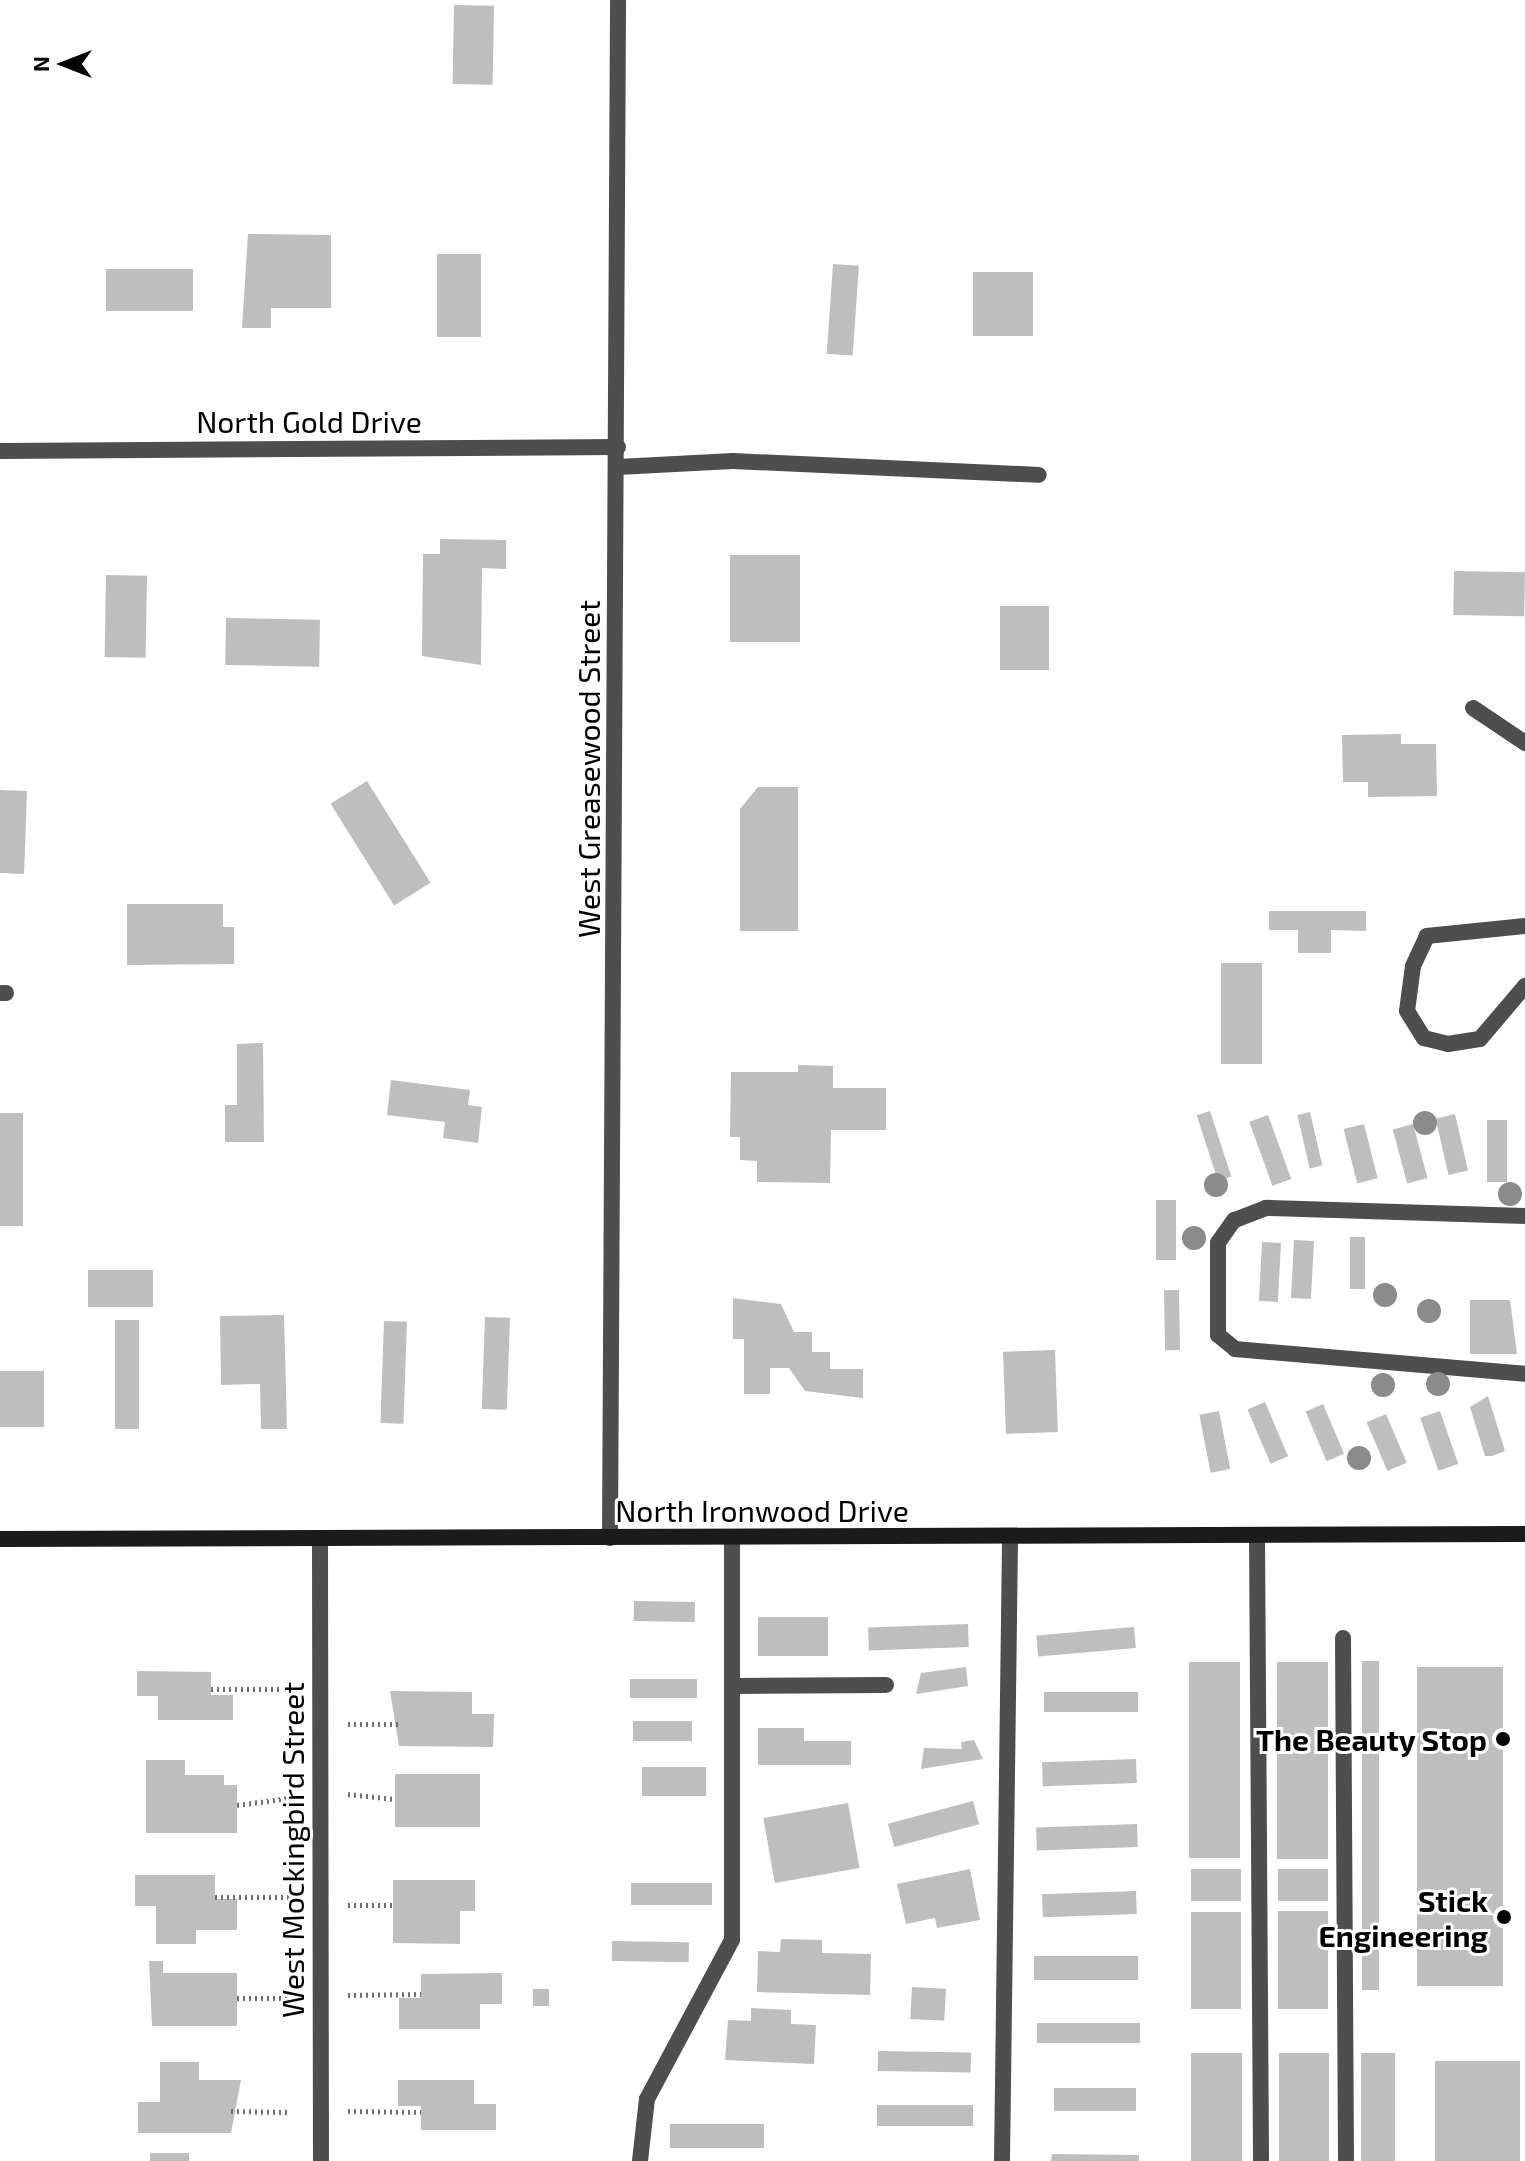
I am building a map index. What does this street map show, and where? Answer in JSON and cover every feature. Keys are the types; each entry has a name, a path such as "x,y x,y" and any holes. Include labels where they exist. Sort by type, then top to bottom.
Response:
{"street":[{"name":"West Greasewood Street","path":"610,1538 618,467 618,0"},
{"name":"North Gold Drive","path":"0,451 618,447"},
{"path":"618,467 733,461 1039,475"},
{"path":"1473,708 1525,743"},
{"path":"1525,926 1427,936 1413,966 1407,1011 1424,1038 1448,1044 1480,1039 1525,986"},
{"path":"1525,1216 1266,1208 1234,1220 1218,1243 1218,1335 1235,1349 1525,1374"},
{"name":"North Ironwood Drive","path":"0,1539 1525,1534"},
{"path":"1257,1536 1261,2161"},
{"path":"640,2161 647,2099 732,1940 732,1537"},
{"path":"1002,2161 1010,1538"},
{"name":"West Mockingbird Street","path":"320,1539 321,2161"},
{"path":"1343,1638 1346,2161"},
{"path":"734,1686 886,1685"}],"path":[{"path":"211,1689 290,1689"},
{"path":"348,1724 400,1724"},
{"path":"348,1794 395,1799"},
{"path":"237,1805 290,1798"},
{"path":"215,1897 290,1897"},
{"path":"348,1905 393,1905"},
{"path":"348,1995 421,1994"},
{"path":"237,1998 290,1998"},
{"path":"231,2111 290,2112"},
{"path":"348,2111 421,2112"}],"building":[{"path":"454,5 494,6 493,85 453,84"},
{"path":"248,234 331,235 331,308 271,308 271,328 242,328"},
{"path":"437,254 481,254 481,337 437,337"},
{"path":"833,264 859,266 853,356 827,354"},
{"path":"106,269 193,269 193,311 106,311"},
{"path":"973,272 1033,272 1033,336 973,336"},
{"path":"440,539 506,540 506,569 482,568 481,665 422,656 423,554 440,554"},
{"path":"730,555 800,555 800,642 730,642"},
{"path":"1454,571 1525,572 1524,616 1453,615"},
{"path":"106,575 147,576 146,658 105,657"},
{"path":"1000,606 1049,606 1049,670 1000,670"},
{"path":"226,618 320,620 319,667 225,665"},
{"path":"1401,734 1401,744 1436,744 1437,796 1368,797 1368,782 1343,782 1342,735"},
{"path":"367,781 431,883 394,906 331,804"},
{"path":"758,787 798,787 798,931 740,931 740,809"},
{"path":"0,790 27,791 24,874 0,873"},
{"path":"127,904 223,904 223,927 234,927 234,964 127,965"},
{"path":"1269,911 1366,911 1366,931 1331,930 1331,953 1298,953 1298,930 1269,930"},
{"path":"1221,963 1262,963 1262,1064 1221,1064"},
{"path":"263,1043 264,1142 225,1142 225,1105 237,1105 237,1044"},
{"path":"798,1065 833,1066 833,1088 886,1088 886,1130 831,1130 830,1183 757,1182 757,1161 740,1160 740,1137 730,1137 731,1072 798,1072"},
{"path":"391,1080 470,1090 468,1105 482,1107 478,1143 443,1138 445,1122 387,1115"},
{"path":"1210,1111 1231,1177 1218,1181 1197,1115"},
{"path":"1310,1112 1322,1166 1310,1169 1297,1115"},
{"path":"0,1113 23,1113 23,1226 0,1226"},
{"path":"1455,1114 1468,1171 1449,1175 1436,1118"},
{"path":"1268,1115 1291,1179 1272,1186 1249,1122"},
{"path":"1487,1120 1507,1120 1507,1182 1487,1182"},
{"path":"1364,1124 1378,1178 1357,1183 1344,1129"},
{"path":"1413,1124 1427,1178 1407,1184 1393,1129"},
{"path":"1156,1200 1176,1200 1176,1260 1156,1260"},
{"path":"1350,1237 1365,1237 1365,1289 1350,1289"},
{"path":"1294,1240 1314,1241 1311,1299 1291,1298"},
{"path":"1262,1242 1281,1243 1278,1302 1259,1301"},
{"path":"88,1270 153,1270 153,1307 88,1307"},
{"path":"1164,1290 1179,1290 1180,1350 1165,1350"},
{"path":"733,1298 781,1304 794,1332 812,1332 812,1352 830,1352 830,1369 863,1369 863,1398 805,1391 789,1368 770,1368 770,1394 744,1394 744,1339 733,1339"},
{"path":"1470,1300 1510,1300 1517,1354 1470,1354"},
{"path":"284,1315 287,1429 261,1429 260,1384 221,1385 220,1316"},
{"path":"485,1317 510,1318 507,1410 482,1409"},
{"path":"115,1320 139,1320 139,1429 115,1429"},
{"path":"384,1321 407,1322 403,1424 380,1423"},
{"path":"1055,1350 1058,1432 1006,1434 1003,1352"},
{"path":"0,1371 44,1371 44,1427 0,1427"},
{"path":"1488,1396 1505,1451 1492,1456 1485,1456 1470,1407"},
{"path":"1265,1402 1288,1456 1271,1464 1248,1409"},
{"path":"1323,1404 1344,1454 1327,1461 1306,1411"},
{"path":"1219,1411 1230,1469 1211,1473 1199,1415"},
{"path":"1440,1411 1458,1464 1438,1471 1420,1418"},
{"path":"1386,1414 1407,1463 1387,1471 1367,1422"},
{"path":"634,1601 695,1602 695,1622 634,1621"},
{"path":"758,1617 828,1617 828,1656 758,1656"},
{"path":"968,1624 969,1647 869,1650 868,1627"},
{"path":"1134,1627 1136,1648 1038,1656 1036,1636"},
{"path":"1362,1661 1379,1661 1379,1990 1362,1990"},
{"path":"1189,1662 1240,1662 1240,1858 1189,1858"},
{"path":"1277,1662 1328,1662 1328,1859 1277,1859"},
{"path":"966,1667 968,1686 916,1694 921,1673"},
{"path":"1417,1667 1503,1667 1503,1986 1417,1986"},
{"path":"137,1671 211,1672 211,1695 233,1695 233,1720 158,1720 158,1696 137,1696"},
{"path":"630,1679 697,1679 697,1698 630,1698"},
{"path":"390,1691 472,1692 472,1714 494,1714 493,1747 399,1746"},
{"path":"1044,1692 1138,1692 1138,1712 1044,1712"},
{"path":"633,1721 692,1721 692,1741 633,1741"},
{"path":"758,1728 804,1728 804,1741 851,1741 851,1765 758,1765"},
{"path":"974,1740 983,1759 921,1769 924,1748 962,1749 961,1742"},
{"path":"1136,1759 1137,1783 1043,1786 1042,1762"},
{"path":"146,1760 185,1760 185,1775 224,1775 224,1785 237,1785 237,1833 146,1833"},
{"path":"642,1767 706,1767 706,1796 642,1796"},
{"path":"395,1774 480,1774 480,1827 395,1827"},
{"path":"973,1801 979,1824 894,1847 888,1824"},
{"path":"848,1803 859,1868 775,1883 763,1818"},
{"path":"1137,1824 1138,1847 1037,1851 1036,1828"},
{"path":"970,1869 980,1920 937,1928 935,1918 906,1924 897,1884"},
{"path":"1191,1869 1241,1869 1241,1901 1191,1901"},
{"path":"1278,1869 1328,1869 1328,1901 1278,1901"},
{"path":"135,1875 215,1875 215,1899 237,1899 237,1930 196,1930 196,1944 156,1944 156,1906 135,1906"},
{"path":"393,1880 475,1880 475,1911 460,1911 460,1944 393,1943"},
{"path":"631,1883 712,1883 712,1905 631,1905"},
{"path":"1136,1891 1137,1914 1043,1917 1042,1894"},
{"path":"1278,1911 1328,1911 1328,2009 1278,2009"},
{"path":"1191,1912 1241,1912 1241,2009 1191,2009"},
{"path":"781,1939 822,1940 822,1953 871,1954 870,1995 757,1992 758,1951 780,1952"},
{"path":"612,1941 689,1942 689,1962 612,1961"},
{"path":"1034,1956 1138,1956 1138,1980 1034,1980"},
{"path":"149,1961 163,1961 163,1973 237,1973 237,2026 152,2026"},
{"path":"502,1973 502,2004 480,2004 480,2029 399,2029 399,1998 421,1998 421,1974"},
{"path":"912,1987 946,1989 944,2021 910,2019"},
{"path":"533,1989 549,1989 549,2006 533,2006"},
{"path":"751,2008 791,2010 791,2024 816,2025 814,2064 725,2060 728,2020 751,2021"},
{"path":"1037,2023 1140,2023 1140,2043 1037,2043"},
{"path":"878,2051 971,2053 971,2073 878,2071"},
{"path":"1191,2053 1242,2053 1242,2161 1191,2161"},
{"path":"1279,2053 1329,2053 1329,2161 1279,2161"},
{"path":"1361,2053 1395,2053 1395,2161 1361,2161"},
{"path":"1435,2061 1520,2061 1520,2161 1435,2161"},
{"path":"160,2062 199,2062 199,2080 241,2080 231,2133 138,2133 138,2102 160,2102"},
{"path":"398,2080 474,2080 474,2104 496,2104 496,2130 421,2130 421,2106 398,2106"},
{"path":"1054,2088 1136,2088 1136,2111 1054,2111"},
{"path":"877,2105 973,2105 973,2126 877,2126"},
{"path":"670,2124 764,2124 764,2148 670,2148"},
{"path":"150,2153 189,2153 189,2161 150,2161"},
{"path":"1052,2154 1139,2155 1139,2161 1051,2161"}],"place":[{"name":"The Beauty Stop","path":"1503,1739"},
{"name":"Stick Engineering","path":"1504,1917"}]}
